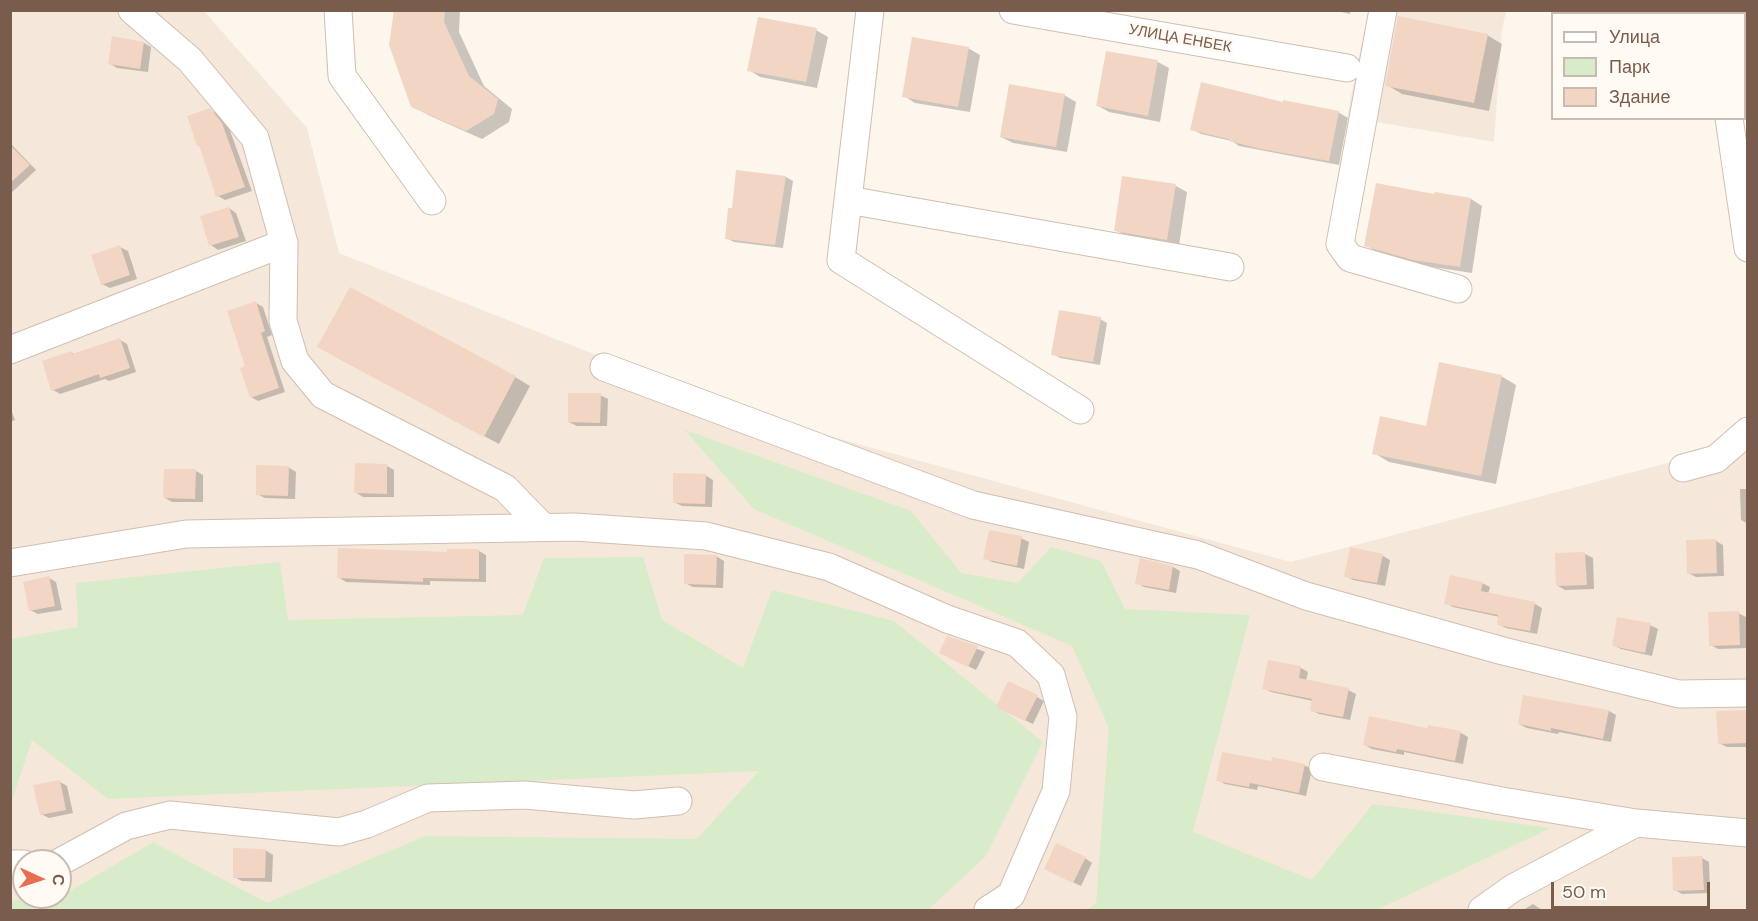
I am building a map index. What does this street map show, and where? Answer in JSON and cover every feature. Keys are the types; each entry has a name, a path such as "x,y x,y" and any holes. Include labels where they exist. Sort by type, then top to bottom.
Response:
{"street":[{"path":"132,10 190,60 255,138 284,243 283,321 295,361 322,395 505,488 543,527"},
{"path":"338,10 342,76 432,201"},
{"path":"870,10 841,260 1080,410"},
{"name":"УЛИЦА ЕНБЕК","path":"1013,10 1347,68"},
{"path":"1383,10 1341,244 1350,258 1458,289"},
{"path":"1729,120 1748,248"},
{"path":"848,200 1230,267"},
{"path":"10,350 284,243"},
{"path":"604,367 973,505 1198,555 1306,596 1503,651 1680,694 1748,693"},
{"path":"1683,468 1716,459 1745,439"},
{"path":"10,563 186,534 575,527 706,536 829,567 946,619 1017,643 1051,675 1063,717 1056,791 1011,895 988,910"},
{"path":"1323,767 1502,801 1636,823 1748,833"},
{"path":"72,855 126,826 170,815 339,832 367,824 428,798 525,795 634,805 678,801"},
{"path":"1482,910 1514,888 1636,823"}],"shaded area":[{"path":"10,11 204,11 307,128 339,253 737,411 1291,562 1747,442 1747,910 11,910"},
{"path":"1368,11 1506,11 1502,30 1494,142 1347,117"}],"green space":[{"path":"685,430 911,511 961,573 1018,583 1051,547 1101,561 1125,609 1250,615 1193,832 1312,880 1373,804 1551,828 1376,910 1085,910 1096,904 1109,728 1072,646 754,509"},
{"path":"643,557 662,620 743,668 772,590 894,621 1043,742 986,856 928,910 11,910 10,901 12,901 12,909 72,909 72,890 153,842 267,903 425,836 697,839 759,771 108,799 32,740 11,803 11,639 78,627 76,583 280,562 288,620 523,615 544,558"}],"building":[{"path":"394,10 445,10 444,22 469,76 498,99 494,114 466,131 411,107 389,45"},
{"path":"1398,16 1488,34 1474,103 1385,86"},
{"path":"758,17 817,28 806,82 747,71"},
{"path":"112,36 144,42 140,69 108,64"},
{"path":"912,37 969,47 958,107 902,97"},
{"path":"1106,51 1158,60 1148,116 1096,106"},
{"path":"1201,82 1283,102 1283,100 1339,111 1329,161 1261,149 1190,130"},
{"path":"1009,84 1065,94 1056,147 1000,137"},
{"path":"210,108 222,123 245,187 216,197 187,116"},
{"path":"10,145 30,165 10,183"},
{"path":"736,170 786,176 775,245 725,239 728,208 732,208"},
{"path":"1122,176 1176,184 1167,240 1114,231"},
{"path":"1376,183 1434,194 1435,192 1471,198 1460,267 1413,260 1364,246"},
{"path":"229,207 239,237 209,246 200,216"},
{"path":"120,245 130,275 101,285 91,255"},
{"path":"350,287 516,376 484,437 317,347"},
{"path":"256,301 265,331 261,333 279,388 250,398 240,368 245,366 227,311"},
{"path":"1059,310 1101,317 1093,362 1051,355"},
{"path":"120,338 130,368 100,378 99,374 51,391 42,361"},
{"path":"1439,362 1502,375 1481,476 1372,454 1380,416 1426,426"},
{"path":"568,393 601,393 600,423 568,422"},
{"path":"355,463 387,464 387,494 354,493"},
{"path":"256,465 289,466 288,496 256,495"},
{"path":"164,469 196,469 195,499 163,498"},
{"path":"673,473 706,474 705,504 673,503"},
{"path":"989,530 1022,536 1017,566 983,559"},
{"path":"1716,539 1717,573 1687,574 1686,540"},
{"path":"1350,547 1383,554 1377,583 1344,577"},
{"path":"338,548 447,552 447,549 479,549 479,579 423,578 423,582 337,578"},
{"path":"1585,552 1587,585 1556,586 1555,553"},
{"path":"684,554 717,555 716,585 684,584"},
{"path":"1140,558 1173,566 1169,590 1135,584"},
{"path":"1450,575 1483,582 1481,591 1535,602 1530,631 1497,625 1498,615 1444,604"},
{"path":"49,576 55,606 29,611 23,582"},
{"path":"1739,611 1740,645 1709,646 1708,612"},
{"path":"1617,617 1651,623 1645,653 1612,646"},
{"path":"947,636 978,646 968,667 939,653"},
{"path":"1268,660 1301,666 1299,678 1349,688 1343,717 1310,711 1312,699 1262,689"},
{"path":"1008,681 1038,695 1025,721 996,707"},
{"path":"1523,695 1609,710 1603,739 1518,724"},
{"path":"1747,710 1748,743 1718,744 1716,711"},
{"path":"1369,716 1427,728 1428,725 1461,731 1455,761 1397,749 1396,752 1363,745"},
{"path":"1222,752 1271,761 1272,757 1305,764 1299,793 1250,783 1249,787 1216,781"},
{"path":"60,780 66,810 40,815 33,785"},
{"path":"1056,843 1086,857 1073,883 1044,869"},
{"path":"233,848 266,849 265,878 233,878"},
{"path":"1702,856 1704,890 1673,891 1672,857"}]}
